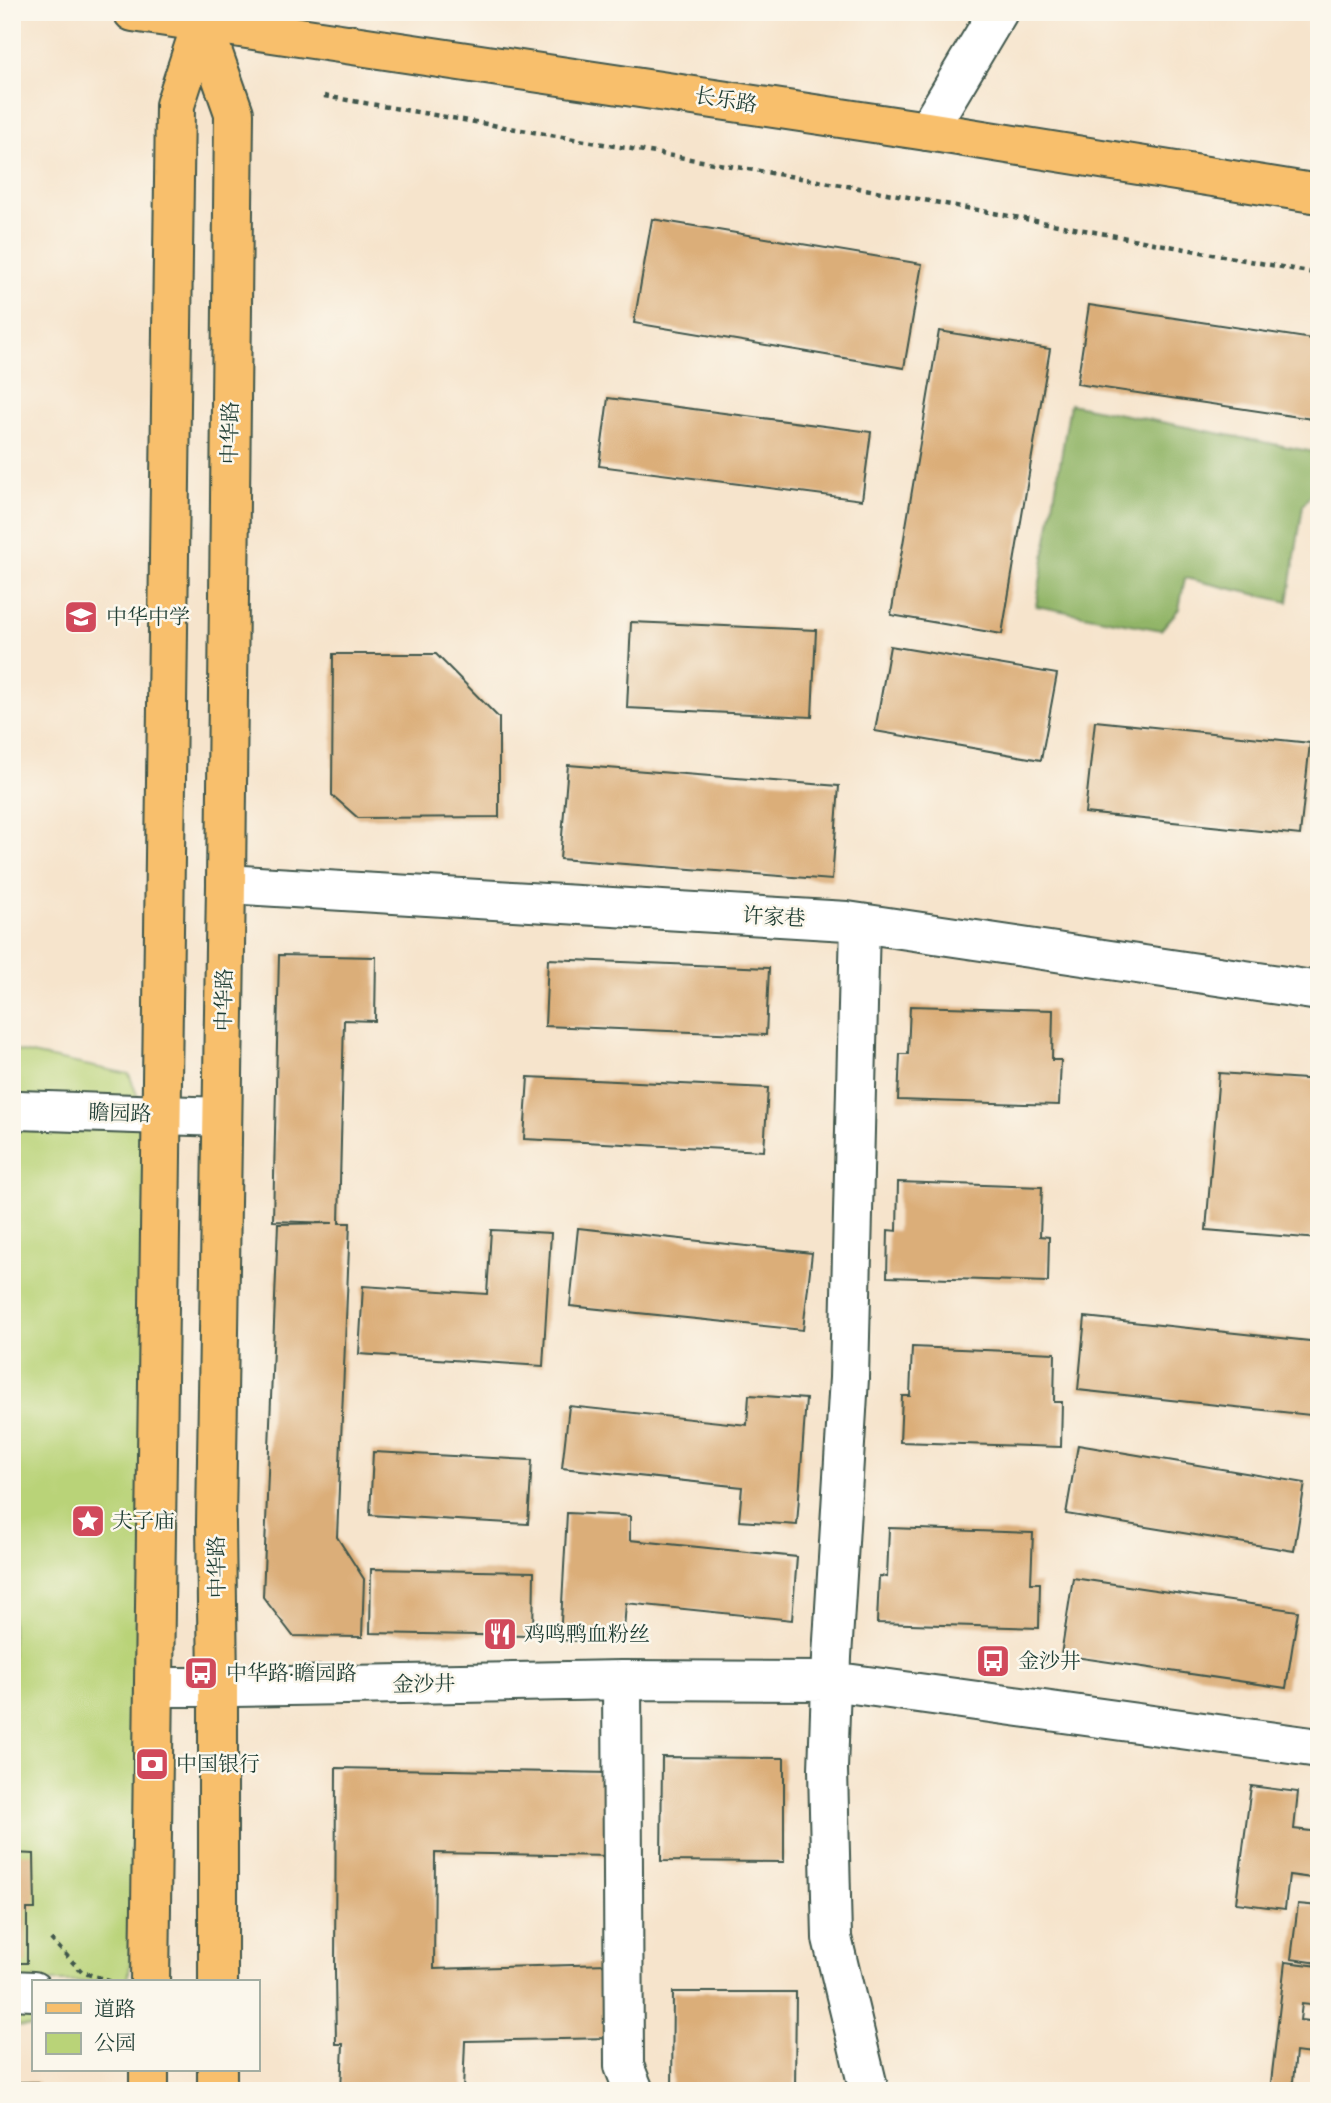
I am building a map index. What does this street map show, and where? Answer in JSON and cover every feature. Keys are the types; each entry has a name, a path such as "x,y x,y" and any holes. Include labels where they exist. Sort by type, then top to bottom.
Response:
{"main road":[{"name":"长乐路","path":"133,12 203,17 1319,194"},
{"name":"中华路","path":"203,17 234,113 216,1522 218,1980"},
{"path":"150,1980 175,105 203,17"},
{"path":"149,2072 149,2091"},
{"path":"217,2091 218,2072"}],"street":[{"path":"927,131 998,12"},
{"name":"许家巷","path":"226,884 860,923 1319,991"},
{"path":"860,923 849,1378 828,1769 832,1938 869,2091"},
{"name":"瞻园路","path":"14,1109 222,1116"},
{"path":"622,1680 624,2066 634,2091"},
{"name":"金沙井","path":"154,1687 622,1680 831,1681 1319,1748"},
{"path":"12,1990 32,1991"},
{"path":"219,2072 226,2091"}],"path":[{"path":"324,96 876,191 1319,274"},
{"path":"51,1939 82,1972 106,1980"}],"green space":[{"path":"1070,404 1319,453 1319,483 1303,505 1288,602 1185,578 1179,609 1161,630 1036,606"},
{"name":"夫子庙","path":"12,1050 129,1074 169,1178 179,1281 163,1413 135,1913 128,1980 32,1980 32,2027 12,2026"}],"building":[{"path":"652,219 922,264 904,368 634,323"},
{"path":"1089,305 1319,340 1319,420 1077,384"},
{"path":"939,331 1050,349 1002,634 891,615"},
{"path":"608,398 871,432 862,500 599,466"},
{"path":"631,622 816,630 812,717 627,708"},
{"path":"890,646 1057,674 1041,760 875,731"},
{"path":"333,654 436,654 499,718 499,817 358,818 332,795"},
{"path":"1095,721 1310,743 1300,835 1085,813"},
{"path":"568,765 839,786 832,880 560,859"},
{"path":"279,955 376,957 375,1021 344,1020 339,1223 350,1223 337,1537 364,1579 362,1637 293,1636 263,1597 278,1224 333,1223 273,1221"},
{"path":"548,959 769,968 766,1035 545,1026"},
{"path":"910,1006 1053,1010 1052,1060 1061,1060 1059,1105 898,1100 900,1054 908,1054"},
{"path":"1219,1073 1319,1080 1319,1239 1206,1230"},
{"path":"528,1077 768,1088 764,1151 524,1139"},
{"path":"898,1182 1042,1187 1040,1236 1049,1237 1048,1282 887,1277 888,1230 897,1231"},
{"path":"578,1228 812,1253 803,1330 570,1306"},
{"path":"491,1230 551,1233 543,1366 359,1354 363,1286 487,1294"},
{"path":"1085,1317 1319,1342 1319,1416 1078,1390"},
{"path":"912,1347 1055,1353 1054,1402 1062,1402 1061,1447 900,1442 902,1396 910,1396"},
{"path":"749,1395 806,1399 797,1525 739,1521 742,1487 562,1468 569,1406 747,1425"},
{"path":"1078,1445 1305,1483 1294,1551 1066,1514"},
{"path":"373,1452 532,1460 528,1524 370,1515"},
{"path":"567,1513 630,1516 630,1540 797,1557 792,1620 626,1603 623,1643 560,1640"},
{"path":"889,1528 1033,1533 1031,1583 1040,1583 1039,1628 877,1623 879,1576 887,1577"},
{"path":"371,1569 534,1572 533,1636 370,1633"},
{"path":"1073,1578 1298,1611 1286,1688 1061,1655"},
{"path":"662,1757 784,1758 784,1862 661,1861"},
{"path":"336,1768 612,1773 610,1856 435,1853 434,1969 608,1964 610,2038 465,2041 463,2091 341,2091 343,2044 336,2044"},
{"path":"1251,1786 1298,1792 1294,1829 1319,1832 1319,1879 1289,1875 1285,1909 1236,1903"},
{"path":"12,1853 34,1854 35,1909 27,1909 27,1963 12,1963"},
{"path":"1298,1904 1319,1906 1319,1963 1291,1959"},
{"path":"1285,1962 1319,1966 1319,2006 1302,2004 1300,2020 1319,2022 1319,2055 1296,2052 1292,2091 1270,2091"},
{"path":"673,1992 796,1992 795,2091 672,2091"},
{"path":"12,2082 38,2082 38,2091 12,2091"}],"place":[{"name":"中华中学","path":"81,617"},
{"name":"夫子庙","path":"88,1521"},
{"name":"鸡鸣鸭血粉丝","path":"500,1634"},
{"name":"金沙井","path":"993,1661"},
{"name":"中华路·瞻园路","path":"201,1673"},
{"name":"中国银行","path":"152,1764"}]}
